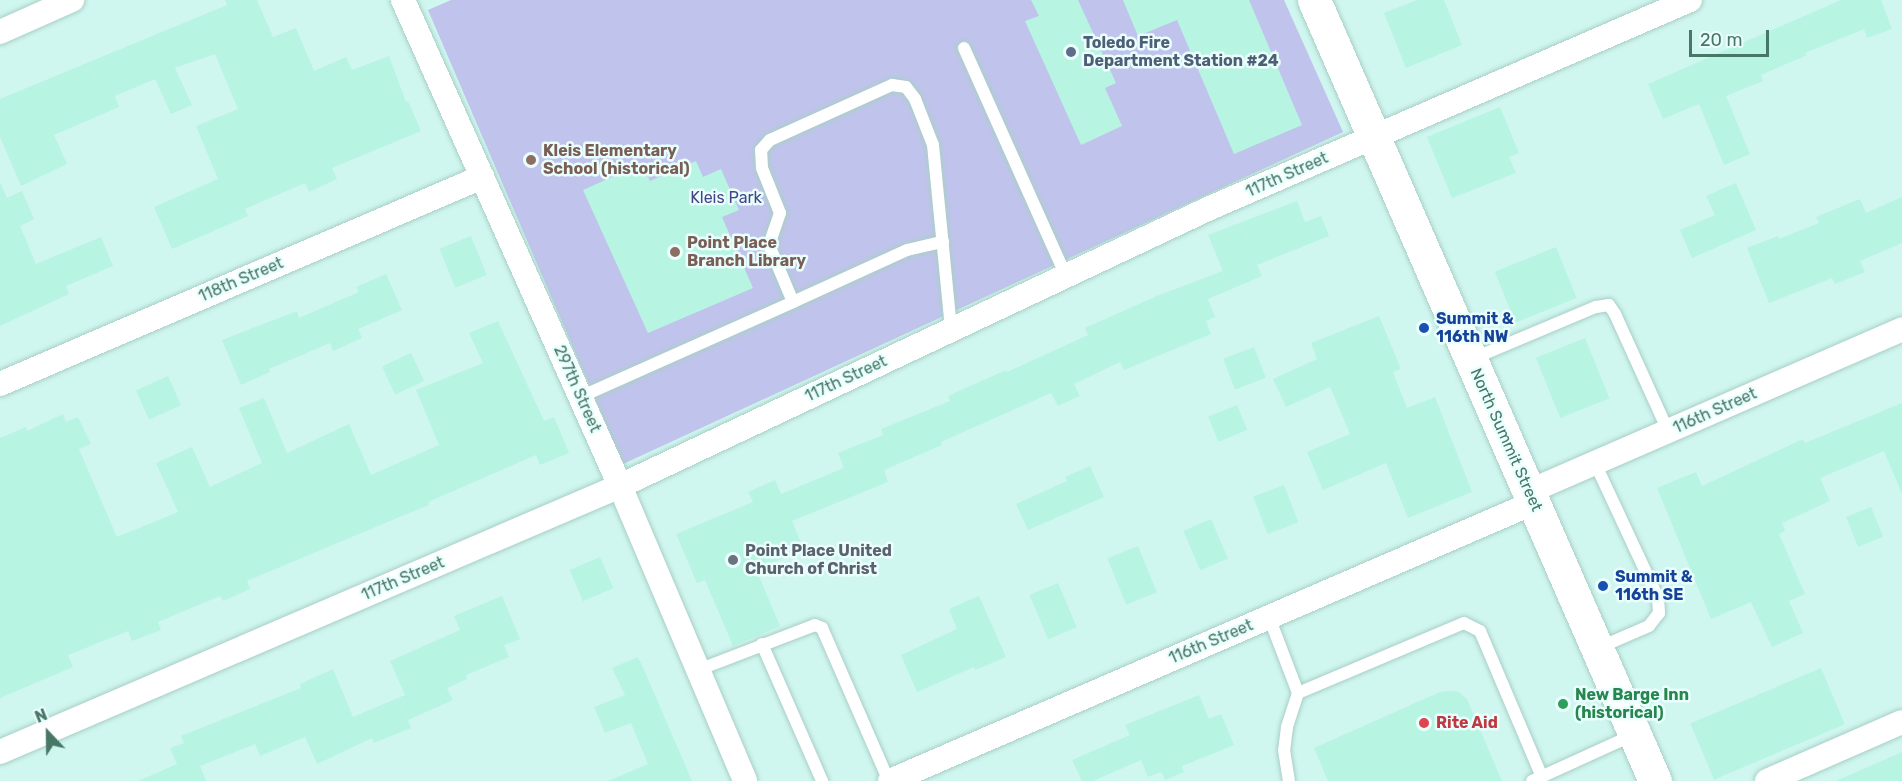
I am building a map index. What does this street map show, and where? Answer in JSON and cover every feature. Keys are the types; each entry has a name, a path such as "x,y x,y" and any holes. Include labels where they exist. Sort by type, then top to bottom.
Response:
{"main road":[{"name":"North Summit Street","path":"1314,0 1655,781"}],"street":[{"path":"0,32 72,0"},
{"name":"297th Street","path":"403,0 620,486 745,781"},
{"name":"117th Street","path":"0,752 620,486 1210,208 1690,0"},
{"name":"118th Street","path":"0,384 482,177"},
{"name":"116th Street","path":"889,781 1269,617 1530,497 1595,463 1902,329"},
{"path":"1767,781 1902,722"}],"lane":[{"path":"964,48 1066,276"},
{"path":"794,302 769,245 780,213 762,168 761,150 770,140 892,85 906,87 915,99 933,145 951,330"},
{"path":"580,397 907,250 943,242"},
{"path":"1470,360 1596,307 1609,305 1668,431"},
{"path":"1595,463 1658,598 1659,613 1649,626 1597,649"},
{"path":"1269,617 1298,693 1287,727 1284,750 1289,781"},
{"path":"1298,693 1464,623 1480,631 1537,779 1635,735"},
{"path":"698,670 815,625 822,628 889,781"},
{"path":"762,644 822,781"}],"shaded area":[{"path":"0,0 1902,0 1902,781 0,781"}],"green space":[{"name":"Kleis Park","path":"451,0 1284,0 1343,132 623,464 428,10"}],"building":[{"path":"225,0 257,0 273,37 296,28 314,71 346,57 352,70 389,56 406,102 408,101 421,131 332,168 337,179 309,192 305,183 245,209 248,216 172,249 154,207 218,179 196,126 238,109 215,54 175,68 192,105 171,114 155,79 115,96 119,107 54,135 67,164 21,186 0,137 0,99 227,5"},
{"name":"Toledo Fire Department Station #24","path":"1031,0 1078,0 1116,83 1105,88 1122,126 1081,145 1025,21 1039,16"},
{"path":"1123,0 1249,0 1302,125 1234,154 1177,20 1138,36"},
{"path":"1417,0 1444,0 1462,45 1406,68 1384,13"},
{"path":"1841,0 1881,0 1892,29 1867,38 1864,29 1805,53 1807,55 1761,75 1763,81 1726,96 1750,154 1724,165 1699,104 1663,119 1648,84"},
{"path":"1500,107 1519,153 1509,157 1516,173 1452,198 1427,137"},
{"name":"Point Place Branch Library","path":"696,161 703,177 721,169 739,210 722,217 753,288 648,333 583,190 641,164 650,181"},
{"path":"0,182 7,198 22,191 34,219 20,226 36,264 101,237 113,266 66,286 69,294 0,326"},
{"path":"1736,183 1756,230 1692,258 1680,230 1715,215 1706,196"},
{"path":"1902,197 1902,243 1860,261 1865,272 1835,284 1832,278 1769,303 1747,248 1778,236 1779,239 1819,223 1816,217 1860,199 1866,213"},
{"path":"1297,201 1305,222 1321,216 1329,236 1257,265 1262,276 1208,299 1215,317 1206,321 1211,334 1124,370 1120,362 1074,384 1080,396 1058,406 1051,393 884,470 888,482 792,521 804,550 756,569 780,626 733,646 705,580 697,583 676,534 753,502 748,492 775,480 781,494 844,468 838,453 883,435 881,429 950,401 948,396 1088,335 1085,328 1157,296 1223,271 1208,235"},
{"path":"471,236 487,275 455,288 439,249"},
{"path":"1556,247 1577,298 1515,323 1495,272"},
{"path":"386,274 402,310 358,329 362,338 333,351 330,343 269,369 270,372 241,385 222,340 297,311 299,318 359,292 356,287"},
{"path":"1379,316 1401,369 1393,372 1407,408 1435,397 1472,492 1408,518 1386,463 1323,490 1307,452 1350,434 1330,387 1286,407 1273,379 1317,359 1311,343"},
{"path":"498,321 544,421 554,417 569,453 540,465 536,455 428,502 429,505 247,581 250,589 223,601 220,596 158,622 161,630 132,641 128,631 68,655 73,667 0,698 0,438 26,427 27,431 63,414 66,422 78,417 91,444 79,449 117,537 178,512 156,463 192,447 210,487 262,463 239,408 264,398 287,453 349,424 371,475 439,445 416,390 483,363 469,333"},
{"path":"1585,338 1609,398 1560,418 1536,358"},
{"path":"1254,347 1266,378 1235,390 1223,359"},
{"path":"411,353 424,381 395,395 382,367"},
{"path":"168,376 181,405 149,419 136,390"},
{"path":"1902,403 1902,494 1884,451 1820,478 1830,501 1782,523 1785,531 1779,534 1805,594 1789,601 1803,633 1772,647 1751,602 1711,619 1657,488 1696,472 1702,486 1803,439 1805,443"},
{"path":"1237,405 1247,430 1218,442 1208,417"},
{"path":"1090,466 1104,497 1028,530 1016,504 1067,481 1065,477"},
{"path":"1284,485 1298,522 1268,534 1253,497"},
{"path":"1871,507 1883,537 1858,547 1846,517"},
{"path":"1211,519 1228,559 1200,570 1183,531"},
{"path":"1138,546 1157,592 1126,605 1107,558"},
{"path":"600,557 613,588 583,601 570,570"},
{"path":"1058,583 1077,627 1048,639 1029,595"},
{"path":"502,596 520,639 504,645 509,657 466,675 467,679 447,688 453,700 408,720 411,728 374,743 372,738 317,764 305,737 260,756 255,744 200,766 206,781 138,781 177,764 170,748 184,743 181,736 301,688 300,684 333,669 353,717 405,695 390,661 460,630 454,616"},
{"path":"979,596 1006,657 975,670 974,667 917,692 901,655 957,629 949,609"},
{"path":"638,657 692,781 608,781 648,764 631,723 605,733 594,707 625,695 612,668"},
{"path":"1821,668 1845,724 1714,780 1690,723"},
{"name":"Rite Aid","path":"1440,692 1459,692 1467,699 1502,781 1328,781 1314,748"},
{"path":"1199,695 1209,719 1221,714 1234,745 1182,766 1184,772 1165,780 1161,772 1148,777 1141,760 1093,781 1082,781 1072,760 1130,735 1125,725"},
{"path":"1902,752 1902,781 1836,781"}],"place":[{"name":"Toledo Fire Department Station #24","path":"1071,52"},
{"name":"Kleis Elementary School (historical)","path":"531,160"},
{"name":"Point Place Branch Library","path":"675,252"},
{"name":"Summit & 116th NW","path":"1424,328"},
{"name":"Point Place United Church of Christ","path":"733,560"},
{"name":"Summit & 116th SE","path":"1603,586"},
{"name":"New Barge Inn (historical)","path":"1563,704"},
{"name":"Rite Aid","path":"1424,723"}]}
